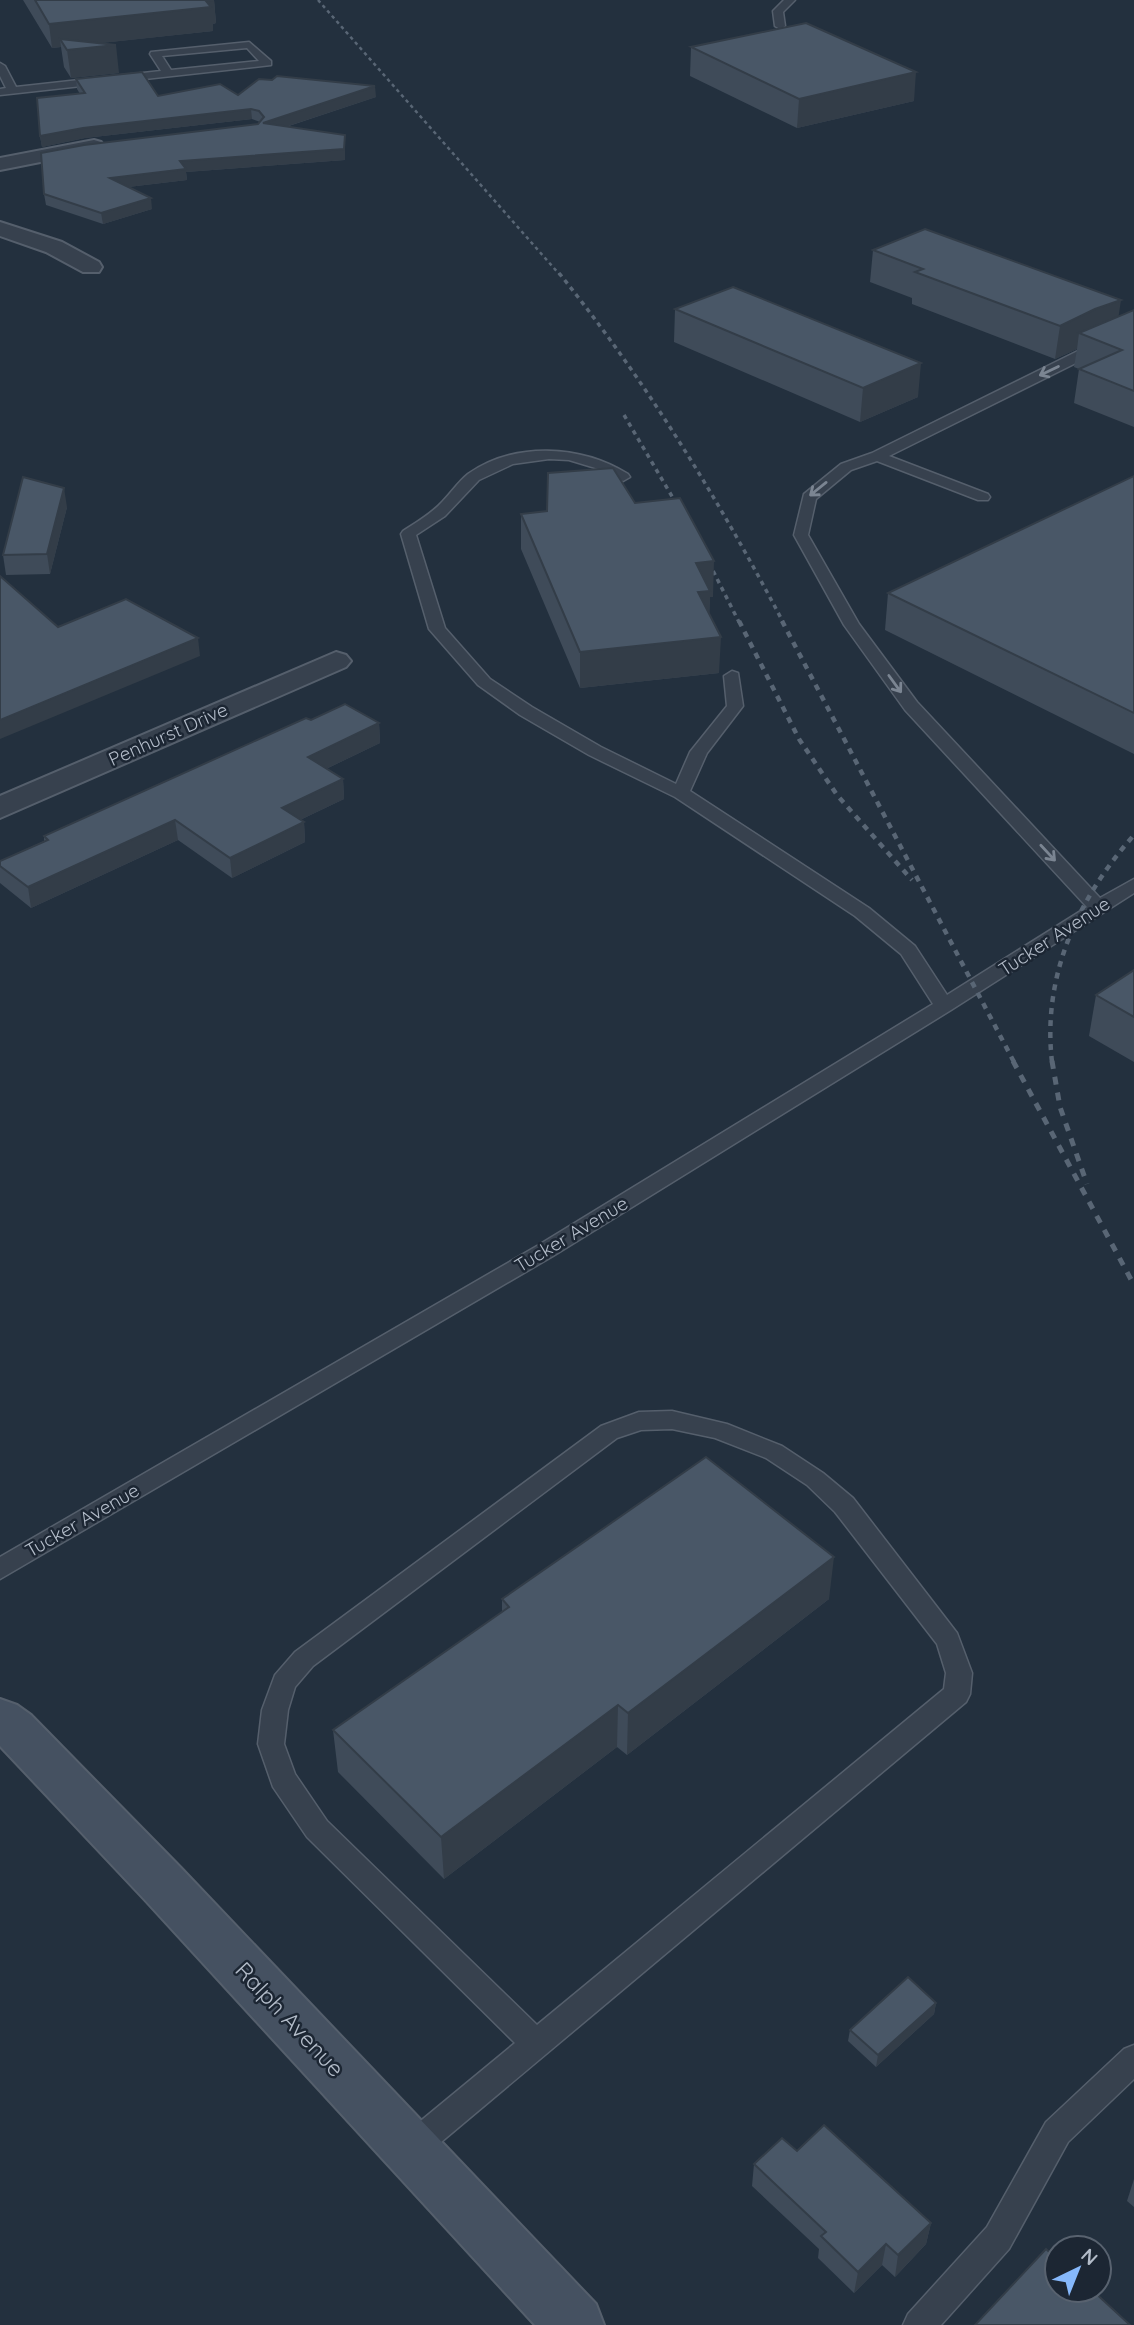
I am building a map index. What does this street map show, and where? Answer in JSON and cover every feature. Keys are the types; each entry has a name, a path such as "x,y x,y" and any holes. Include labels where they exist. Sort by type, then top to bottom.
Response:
{"street":[{"path":"0,164 45,153 113,144"},
{"path":"0,229 54,247 91,267"},
{"name":"Penhurst Drive","path":"0,808 336,661"},
{"name":"Ralph Avenue","path":"0,1719 15,1729 144,1864 575,2325"}],"lane":[{"path":"780,26 778,11 790,0"},
{"path":"0,92 13,91 168,74 218,68 267,63 249,45 155,54 168,74"},
{"path":"0,66 13,91"},
{"path":"1098,908 911,706 852,625 802,535 809,497 846,467 877,456 1097,347 1134,334"},
{"path":"623,477 607,465 584,457 554,454 508,462 473,478 441,513 408,534 437,629 484,682 526,711 595,751 681,793 781,857 890,933 908,950 944,1006"},
{"path":"877,456 983,497"},
{"path":"681,793 699,752 735,706 732,676"},
{"name":"Tucker Avenue","path":"0,1569 545,1251 944,1006 1134,885"},
{"path":"411,2148 957,1694 959,1673 948,1640 844,1504 815,1479 774,1452 719,1430 673,1420 639,1421 609,1433 304,1659 284,1682 275,1710 271,1744 279,1768 283,1779 317,1829 536,2044"},
{"path":"919,2325 998,2238 1057,2132 1134,2059"}],"building":[{"path":"35,0 214,0 206,1 211,7 49,24"},
{"path":"806,23 916,72 799,99 691,47"},
{"path":"60,39 116,45 67,50"},
{"path":"142,72 158,96 220,84 238,95 259,79 272,80 277,76 375,86 263,123 345,135 344,149 180,161 186,169 110,178 151,198 101,213 44,194 41,153 84,145 258,124 264,117 259,111 251,109 83,128 40,136 37,98 85,93 76,79"},
{"path":"925,229 1121,300 1060,326 915,272 923,269 873,250"},
{"path":"733,287 921,363 863,388 675,309"},
{"path":"1134,310 1134,391 1079,369 1122,350 1079,333"},
{"path":"613,468 635,503 680,498 714,561 696,563 710,591 698,592 721,637 580,652 521,514 547,511 548,473"},
{"path":"1134,476 1134,713 888,593"},
{"path":"23,477 64,488 47,554 3,555"},
{"path":"0,576 58,627 126,599 198,638 0,720"},
{"path":"345,704 379,723 308,757 343,779 282,808 304,822 230,858 175,820 28,887 0,866 0,861 48,840 44,836 306,718 311,720"},
{"path":"1134,970 1134,1017 1096,995"},
{"path":"706,1457 834,1557 628,1713 618,1705 441,1837 333,1730 509,1607 502,1599"},
{"path":"908,1977 936,2003 878,2055 850,2030"},
{"path":"824,2125 931,2223 898,2255 886,2244 858,2272 821,2236 826,2232 754,2164 782,2138 797,2151"},
{"path":"1043,2252 1043,2304 1107,2304 1130,2325 975,2325"}],"railway":[{"path":"318,0 560,275"},
{"path":"559,273 622,356 680,442 783,622"},
{"path":"624,415 683,515"},
{"path":"705,555 739,622"},
{"path":"739,621 799,739 837,795 912,880"},
{"path":"782,621 1014,1062"},
{"path":"1052,1062 1050,1030 1053,999 1068,940 1096,885 1134,835"},
{"path":"1013,1061 1134,1285"},
{"path":"1052,1061 1060,1107 1087,1184"}]}
